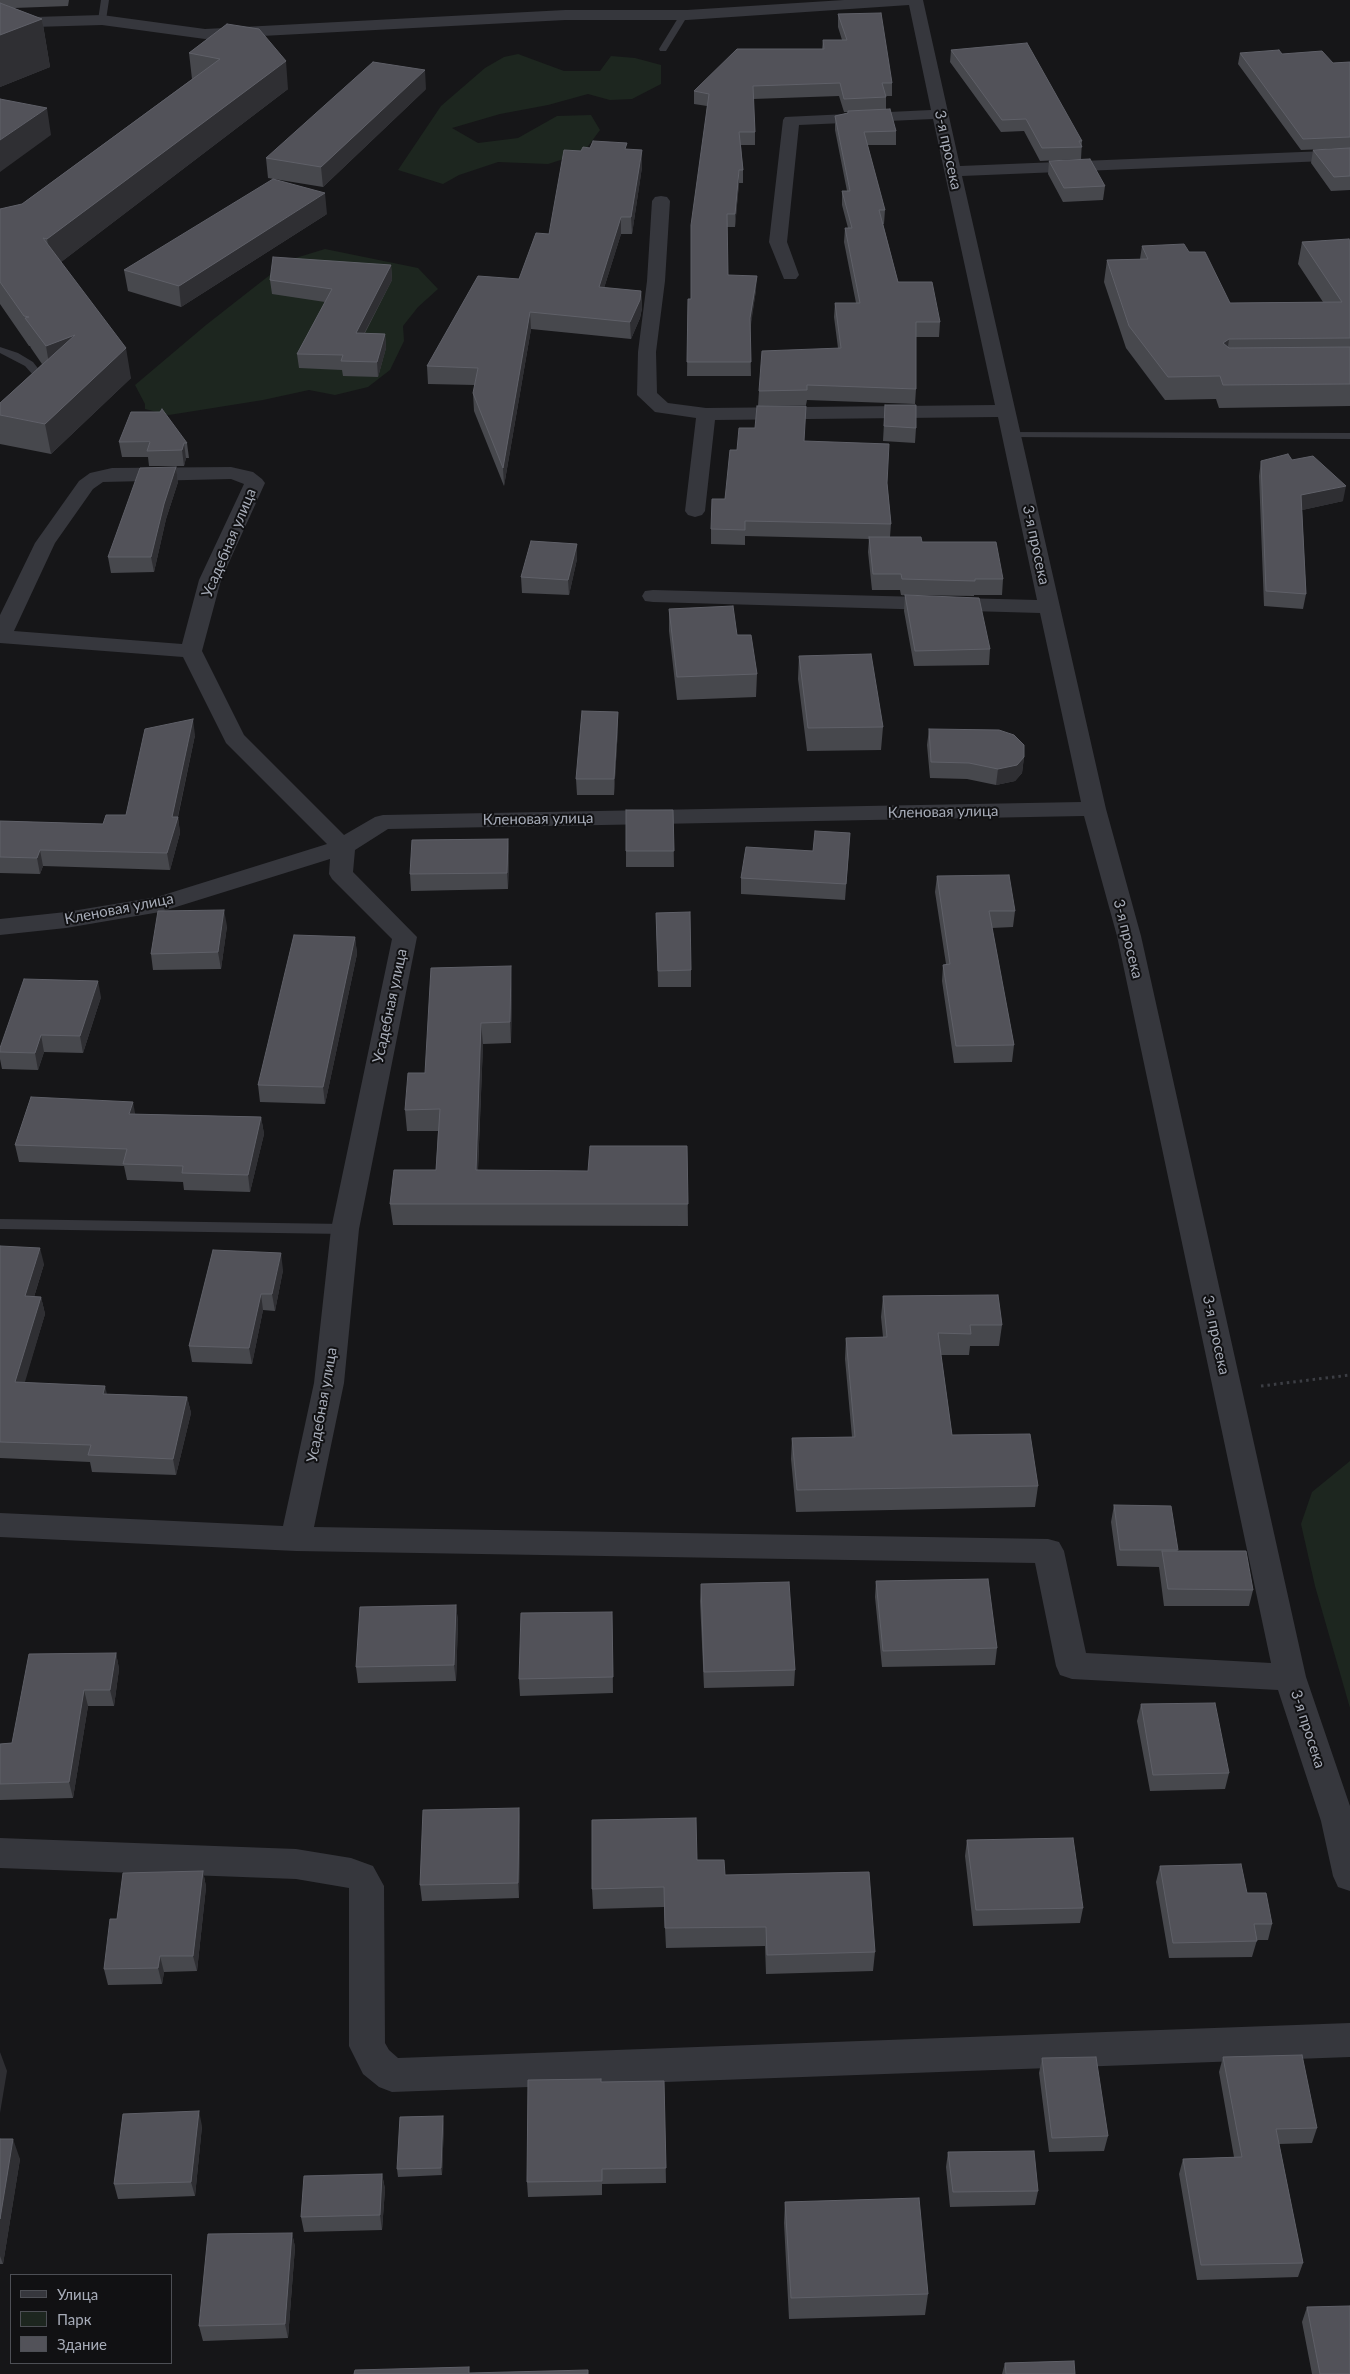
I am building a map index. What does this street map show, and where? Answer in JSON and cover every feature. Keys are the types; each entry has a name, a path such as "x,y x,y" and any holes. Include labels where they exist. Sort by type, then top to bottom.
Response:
{"street":[{"path":"0,23 102,20 205,34 564,15 686,15 913,0"},
{"name":"3-я просека","path":"913,0 941,114 1094,809 1129,936 1290,1677 1338,1821 1350,1876"},
{"path":"790,275 778,242 791,120 941,114"},
{"path":"953,171 1350,155"},
{"path":"661,202 656,281 647,352 648,395 662,408 706,414 1006,411"},
{"path":"696,511 706,414"},
{"name":"Усадебная улица","path":"1,636 45,543 86,485 97,477 112,474 231,473 246,476 255,483 210,580 191,651"},
{"path":"653,596 1049,607"},
{"path":"1,636 191,651 234,738 343,847"},
{"name":"Кленовая улица","path":"0,927 66,920 160,904 343,847 362,833 383,822 1094,809"},
{"name":"Усадебная улица","path":"296,1539 329,1383 346,1229 405,937 341,874 343,847"},
{"path":"0,1525 296,1539 1048,1551 1072,1666 1290,1677"},
{"path":"0,1852 296,1864 350,1873 361,1877 367,1886 367,2046 376,2062 392,2075 1350,2040"}],"lane":[{"path":"102,20 105,0"},
{"path":"663,49 682,18 686,15"},
{"path":"0,350 14,355 29,364 38,376 37,387 31,396"},
{"path":"1012,435 1350,436"},
{"path":"0,1224 346,1229"}],"path":[{"path":"1228,1390 1350,1375"}],"green space":[{"path":"518,54 564,71 600,71 611,56 635,58 661,65 661,84 632,99 610,100 588,94 548,105 500,114 452,128 478,143 518,138 557,116 591,115 600,130 583,153 548,164 498,162 459,175 443,184 398,170 441,106 485,68 504,57"},
{"path":"325,249 418,268 438,289 418,307 403,326 404,341 390,370 368,387 335,395 309,390 263,400 169,415 145,409 145,404 135,385 206,325 289,260"},
{"path":"1350,1461 1350,1708 1315,1586 1301,1524 1312,1492"}],"building":[{"path":"0,3 42,19 0,35"},
{"path":"881,13 892,83 882,83 886,97 844,99 840,83 753,86 755,132 739,132 743,170 739,170 735,214 727,214 728,275 757,276 750,318 751,362 687,362 688,299 691,299 691,225 709,94 694,91 737,49 824,49 823,40 847,40 838,14"},
{"path":"227,24 259,29 286,61 47,239 43,238 126,348 45,424 0,415 0,403 75,335 46,346 25,318 29,317 24,316 0,282 0,209 22,204 220,59 189,53"},
{"path":"1027,43 1082,141 1079,141 1082,147 1042,148 1026,119 1002,120 951,50"},
{"path":"1279,50 1282,54 1322,51 1333,63 1350,62 1350,137 1303,139 1240,53"},
{"path":"373,62 425,70 321,167 266,158"},
{"path":"0,99 47,108 0,140"},
{"path":"890,109 896,131 864,132 885,210 879,210 898,282 932,282 940,322 916,322 916,389 807,385 807,390 759,391 762,351 841,348 835,303 860,303 845,228 852,228 842,191 850,191 835,116 848,113 848,111"},
{"path":"593,141 627,143 625,149 642,150 631,217 621,217 599,287 641,291 640,300 630,322 530,312 503,468 473,393 478,368 427,366 478,276 519,279 536,233 549,234 564,150 581,151 583,147 590,148"},
{"path":"1350,148 1350,176 1334,177 1313,150"},
{"path":"1090,159 1105,186 1064,188 1049,161"},
{"path":"273,179 325,193 179,286 124,270"},
{"path":"1349,239 1350,338 1229,339 1223,343 1229,348 1350,347 1350,384 1223,385 1220,376 1168,377 1129,326 1107,260 1148,259 1142,246 1184,244 1189,252 1205,252 1230,303 1342,302 1302,242"},
{"path":"273,257 391,265 356,333 385,334 377,362 341,361 343,355 297,354 332,289 270,280"},
{"path":"885,405 916,405 916,428 884,426"},
{"path":"757,406 806,406 804,441 889,444 887,483 891,524 745,521 745,530 711,529 712,499 725,499 730,450 737,450 739,428 755,428"},
{"path":"162,409 187,443 184,443 182,450 147,451 150,442 119,442 131,412 160,412"},
{"path":"1288,454 1292,460 1313,456 1346,486 1301,495 1306,594 1266,591 1261,461"},
{"path":"176,467 164,504 151,557 108,557 140,468"},
{"path":"869,537 921,537 922,542 996,542 1003,579 975,579 975,581 902,579 901,574 873,574"},
{"path":"531,541 577,544 568,580 521,577"},
{"path":"905,595 979,598 990,649 915,651"},
{"path":"733,606 737,635 751,635 757,674 677,677 669,609"},
{"path":"871,654 883,727 808,728 799,656"},
{"path":"582,711 618,712 614,779 576,779"},
{"path":"193,719 172,817 178,817 167,853 40,850 37,858 0,857 0,821 103,824 106,815 126,815 145,729"},
{"path":"929,729 999,730 1014,735 1024,745 1024,757 1017,765 998,769 969,763 931,762"},
{"path":"626,810 673,810 674,851 626,851"},
{"path":"815,831 850,833 846,884 741,878 746,847 813,851"},
{"path":"508,839 507,873 410,874 412,840"},
{"path":"1009,875 1015,911 989,911 1014,1045 956,1046 943,965 950,964 937,876"},
{"path":"224,910 218,952 151,954 158,911"},
{"path":"690,912 691,970 658,971 656,913"},
{"path":"294,935 355,937 323,1087 258,1085"},
{"path":"511,966 510,1022 481,1023 476,1170 588,1171 590,1146 687,1146 688,1204 390,1204 394,1170 436,1170 440,1109 405,1110 408,1073 425,1073 431,968"},
{"path":"24,979 98,981 80,1036 41,1035 35,1053 0,1052"},
{"path":"31,1097 133,1102 129,1114 261,1117 248,1175 182,1173 183,1166 123,1164 127,1149 15,1145"},
{"path":"0,1246 40,1248 25,1296 41,1297 15,1382 105,1386 103,1394 187,1397 173,1459 88,1455 91,1445 0,1442"},
{"path":"213,1250 281,1253 272,1294 261,1294 249,1348 189,1346"},
{"path":"998,1295 1002,1325 970,1325 971,1334 938,1333 952,1435 1030,1434 1038,1486 797,1490 792,1438 855,1437 846,1338 887,1337 883,1296"},
{"path":"1114,1505 1171,1506 1178,1550 1120,1550"},
{"path":"1162,1551 1246,1551 1253,1590 1168,1589"},
{"path":"988,1579 997,1648 883,1651 876,1581"},
{"path":"789,1582 795,1670 704,1672 701,1584"},
{"path":"456,1605 454,1665 356,1667 360,1607"},
{"path":"612,1612 613,1677 519,1679 521,1613"},
{"path":"116,1653 110,1690 84,1690 69,1782 0,1784 0,1744 12,1743 29,1654"},
{"path":"1215,1703 1229,1773 1153,1775 1141,1704"},
{"path":"519,1808 518,1883 420,1885 423,1810"},
{"path":"696,1818 697,1860 724,1860 725,1875 869,1872 875,1952 767,1955 766,1927 665,1928 664,1887 592,1889 592,1820"},
{"path":"1073,1838 1083,1908 976,1910 967,1840"},
{"path":"1241,1864 1247,1893 1266,1893 1272,1924 1254,1924 1257,1941 1173,1943 1160,1866"},
{"path":"203,1871 193,1956 160,1956 158,1968 104,1969 110,1919 117,1919 123,1873"},
{"path":"1302,2055 1317,2128 1276,2129 1303,2263 1201,2265 1183,2159 1242,2157 1223,2057"},
{"path":"1096,2057 1108,2136 1052,2138 1042,2058"},
{"path":"601,2079 601,2082 664,2081 666,2168 602,2169 602,2181 527,2182 528,2080"},
{"path":"199,2111 191,2182 114,2184 123,2114"},
{"path":"443,2116 441,2168 397,2169 400,2117"},
{"path":"0,2139 13,2139 0,2219"},
{"path":"1034,2151 1038,2191 953,2192 948,2152"},
{"path":"382,2174 380,2215 301,2217 304,2176"},
{"path":"919,2198 928,2294 791,2298 785,2202"},
{"path":"292,2233 285,2324 199,2326 208,2234"},
{"path":"1350,2306 1350,2374 1320,2374 1307,2307"},
{"path":"1074,2361 1075,2374 1006,2374 1005,2363"},
{"path":"469,2367 469,2373 588,2370 588,2374 354,2374 355,2370"}]}
